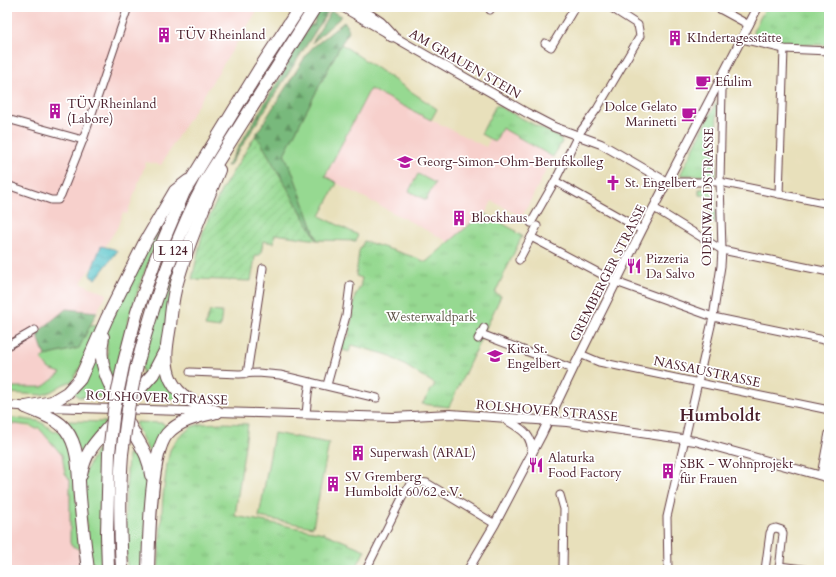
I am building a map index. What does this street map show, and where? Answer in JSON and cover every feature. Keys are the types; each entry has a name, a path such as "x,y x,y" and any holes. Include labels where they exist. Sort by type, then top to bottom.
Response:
{"highway":[{"name":"L 124","path":"108,570 107,534 109,453 114,410 123,366 137,312 156,258 178,205 193,177 260,68 300,7"},
{"name":"L 124","path":"122,570 120,498 122,454 128,409 136,369 151,314 168,262 181,230 206,180 315,7"},
{"path":"358,7 380,23 392,36"},
{"path":"217,412 193,403 182,395 172,381 167,368 166,348 175,291 185,255 230,143"},
{"path":"26,407 52,402 67,394 80,379 107,318 144,244 175,191 193,177"},
{"path":"107,318 101,347 102,365 129,425 145,450 150,465 152,492"},
{"path":"80,494 84,462 95,441 111,424 132,396 153,374 166,348"},
{"path":"26,407 62,425 70,435 75,454 88,570"},
{"path":"148,570 152,492 160,446 166,434 174,427 193,418 217,412"}],"street":[{"path":"7,185 51,200 58,200 64,191 83,140 128,7"},
{"name":"AM GRAUEN STEIN","path":"342,7 554,127 602,144 667,182"},
{"path":"545,43 551,47 575,7"},
{"path":"519,260 531,237 534,225 578,135 597,109 640,36 638,26 610,7"},
{"path":"716,7 749,25"},
{"name":"GREMBERGER STRASSE","path":"468,570 532,453 642,230 758,7"},
{"path":"742,39 784,50 829,51"},
{"path":"779,194 784,50"},
{"name":"ODENWALDSTRASSE","path":"668,570 667,517 713,317 721,266 720,182 722,90 718,85"},
{"path":"7,119 83,140"},
{"path":"555,181 642,230"},
{"path":"667,182 720,182 829,204"},
{"path":"654,208 722,250 829,272"},
{"path":"531,237 616,282 713,317 829,341"},
{"path":"247,374 263,268"},
{"path":"327,385 346,316 350,285"},
{"path":"7,346 35,330"},
{"path":"481,334 573,369"},
{"name":"NASSAUSTRASSE","path":"580,354 599,362 829,410"},
{"name":"ROLSHOVER STRASSE","path":"190,372 258,373 280,375 377,398"},
{"path":"306,414 310,382"},
{"name":"ROLSHOVER STRASSE","path":"7,405 26,407 405,417 450,414 567,422 696,441 825,476"},
{"path":"503,418 523,431 532,444 532,453"},
{"path":"825,476 829,433"},
{"path":"366,570 405,492 412,484 419,482 427,483 494,524"},
{"path":"560,495 564,509 563,570"},
{"path":"765,570 770,533 772,529 776,528 782,530 783,534 779,568 810,570"}],"shaded area":[{"name":"TÜV Rheinland","path":"7,7 251,7 257,11 161,165 146,162 127,214 123,213 117,228 81,283 107,294 88,327 73,360 61,373 43,387 11,387 12,424 40,430 62,455 64,473 70,480 70,543 72,546 79,549 80,570 7,570"},
{"name":"Georg-Simon-Ohm-Berufskolleg","path":"370,89 486,147 490,139 495,141 502,128 553,157 522,217 492,201 485,215 482,214 449,242 325,177"}],"green space":[{"path":"322,7 329,10 229,166 227,166 310,25 313,25 315,21 314,19"},
{"path":"766,7 829,7 829,45 789,44 755,36 753,31"},
{"path":"331,11 342,16 312,43"},
{"path":"344,22 347,25 349,32 341,44 284,154 292,171 317,240 260,141 255,136 307,54 312,48"},
{"path":"341,44 437,109 431,120 370,89 325,176 337,183 320,216 358,235 356,241 317,240 292,171 284,154"},
{"path":"716,103 716,176 680,175"},
{"path":"496,105 560,138 562,142 553,157 502,128 495,142 481,134"},
{"path":"255,136 260,141 317,240 275,234 274,243 263,241 261,254 255,257 251,281 192,279 203,231 221,191"},
{"path":"418,174 435,183 426,200 409,191"},
{"path":"699,189 713,189 714,193 716,193 715,223 712,223 711,196 699,195"},
{"path":"173,204 140,283 127,324 112,381 109,372 106,332 128,282"},
{"name":"Westerwaldpark","path":"483,213 516,231 515,232 522,236 495,293 501,296 449,407 422,404 435,384 388,355 352,345 349,352 340,349 343,339 349,337 355,296 360,287 362,278 356,276 359,251 364,241 426,262"},
{"path":"186,233 188,233 161,351 140,384 143,370 141,370 154,321"},
{"path":"66,309 97,312 79,348 45,356 37,333"},
{"path":"210,311 222,312 220,328 205,326"},
{"path":"100,324 85,359 72,381 42,395 7,393 7,387 43,387 61,373 49,369 41,359 45,356 79,348 88,327"},
{"path":"99,344 110,396 78,397 74,392"},
{"path":"164,362 179,396 173,399 138,398"},
{"path":"7,417 38,421 54,432 59,431 72,448 82,570 80,570 79,549 72,546 70,543 70,480 65,473 62,455 38,427 36,429 31,426 7,423"},
{"path":"69,421 106,422 83,459 65,425"},
{"path":"135,423 162,423 168,427 153,460"},
{"path":"200,424 248,424 235,516 324,533 365,550 355,570 158,570 163,496 170,450 176,440 191,427"},
{"path":"274,433 329,443 313,527 259,517"},
{"path":"132,434 149,479 144,570 127,570 125,510 128,454 130,454"},
{"path":"104,436 102,452 104,452 101,511 103,570 90,570 84,493 85,472"}],"water":[{"path":"101,246 117,251 96,279 91,277 90,274"}],"place":[{"name":"TÜV Rheinland","path":"164,35"},
{"name":"KIndertagesstätte","path":"675,38"},
{"name":"Efulim","path":"703,82"},
{"name":"TÜV Rheinland (Labore)","path":"55,111"},
{"name":"Dolce Gelato Marinetti","path":"689,114"},
{"name":"Georg-Simon-Ohm-Berufskolleg","path":"405,162"},
{"name":"St. Engelbert","path":"613,183"},
{"name":"Blockhaus","path":"459,218"},
{"name":"Pizzeria Da Salvo","path":"634,266"},
{"name":"Kita St. Engelbert","path":"495,356"},
{"name":"Superwash (ARAL)","path":"358,453"},
{"name":"Alaturka Food Factory","path":"536,465"},
{"name":"SBK - Wohnprojekt für Frauen","path":"668,471"},
{"name":"SV Gremberg Humboldt 60/62 e.V.","path":"333,484"}],"district":[{"name":"Humboldt","path":"720,415"}]}
